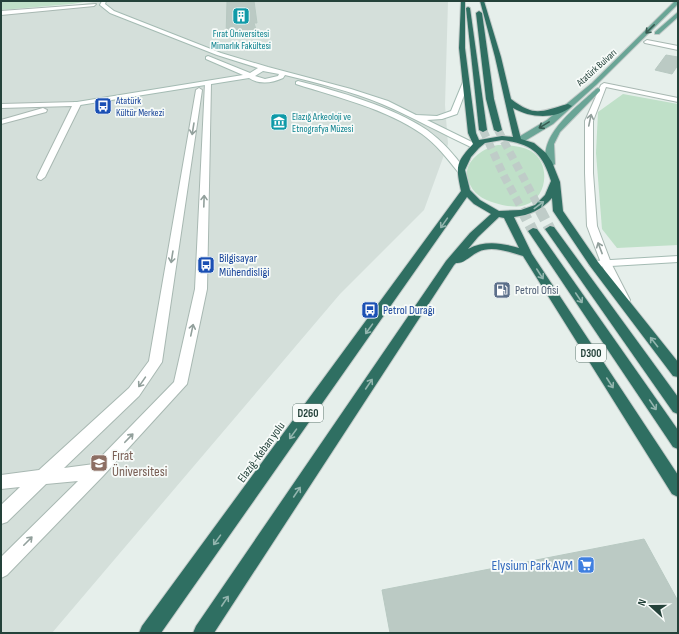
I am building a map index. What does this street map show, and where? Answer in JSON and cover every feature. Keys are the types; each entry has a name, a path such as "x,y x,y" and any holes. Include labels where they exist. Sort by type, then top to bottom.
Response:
{"highway":[{"path":"463,1 462,48 472,133 477,146"},
{"path":"467,1 483,130"},
{"path":"478,1 490,99 498,130"},
{"path":"482,1 498,57 518,139"},
{"path":"508,100 519,110 535,114 550,114 568,106"},
{"path":"556,181 549,196 538,207 523,213 502,214 477,202 466,191 461,170 467,156 483,141 502,138 518,139 541,150 551,164 556,181 558,211 594,264 678,372"},
{"name":"Elazığ-Keban yolu","path":"149,633 466,191"},
{"name":"D300","path":"502,214 678,489"},
{"name":"D260","path":"203,633 450,262 474,235 502,214"},
{"path":"550,229 678,408"},
{"path":"533,231 678,442"},
{"name":"D260","path":"442,274 467,253 483,246 502,246 527,254"}],"main road":[{"name":"Atatürk Bulvarı","path":"518,139 550,122 610,69 678,1"},
{"name":"Atatürk Bulvarı","path":"620,69 678,14"},
{"name":"Atatürk Bulvarı","path":"551,164 550,144 557,131 607,82"}],"street":[{"path":"104,1 102,4 112,12 219,54 266,69"},
{"path":"1,13 96,3 104,13 182,46"},
{"path":"647,42 678,48"},
{"path":"203,56 251,75 259,80"},
{"path":"203,87 251,75 257,70 277,70 280,76 390,114 421,130 452,158 461,170"},
{"path":"1,106 77,104 280,76 323,81 347,89 386,104 477,146"},
{"path":"405,113 434,118 450,115 454,112 466,82"},
{"path":"629,309 606,263 592,226 589,173 589,121 607,82 678,100"},
{"path":"1,568 98,471 180,384 201,289 203,87"},
{"path":"1,516 134,392 155,362 203,87"},
{"path":"41,178 77,104"},
{"path":"1,122 60,105"},
{"path":"594,264 678,259"},
{"path":"1,482 98,471"}],"shaded area":[{"name":"Fırat Üniversitesi","path":"99,1 448,1 445,105 448,144 424,210 340,294 52,633 1,633 1,11 78,5"}],"green space":[{"path":"1,1 90,1 1,10"},
{"path":"623,94 678,104 678,245 617,248 602,229 596,153 598,112"},
{"path":"498,145 523,148 531,151 537,156 542,164 544,180 542,188 533,201 525,205 518,206 502,205 482,198 472,189 468,180 468,167 480,153 486,149"}],"building":[{"name":"Fırat Üniversitesi Mimarlık Fakültesi","path":"227,1 254,1 257,23 254,23 258,36 226,37"},
{"path":"666,55 678,57 678,65 672,74 655,70"},
{"name":"Elysium Park AVM","path":"644,539 678,601 678,633 390,633 382,590"}],"tunnel":[{"path":"483,130 504,176 523,211"},
{"path":"498,130 541,211"},
{"path":"522,210 533,231"},
{"path":"540,210 550,229"}],"place":[{"name":"Fırat Üniversitesi Mimarlık Fakültesi","path":"241,16"},
{"name":"Atatürk Kültür Merkezi","path":"103,106"},
{"name":"Elazığ Arkeoloji ve Etnografya Müzesi","path":"279,122"},
{"name":"Bilgisayar Mühendisliği","path":"206,265"},
{"name":"Petrol Ofisi","path":"502,290"},
{"name":"Petrol Durağı","path":"370,310"},
{"name":"Fırat Üniversitesi","path":"99,463"},
{"name":"Elysium Park AVM","path":"586,565"}]}
